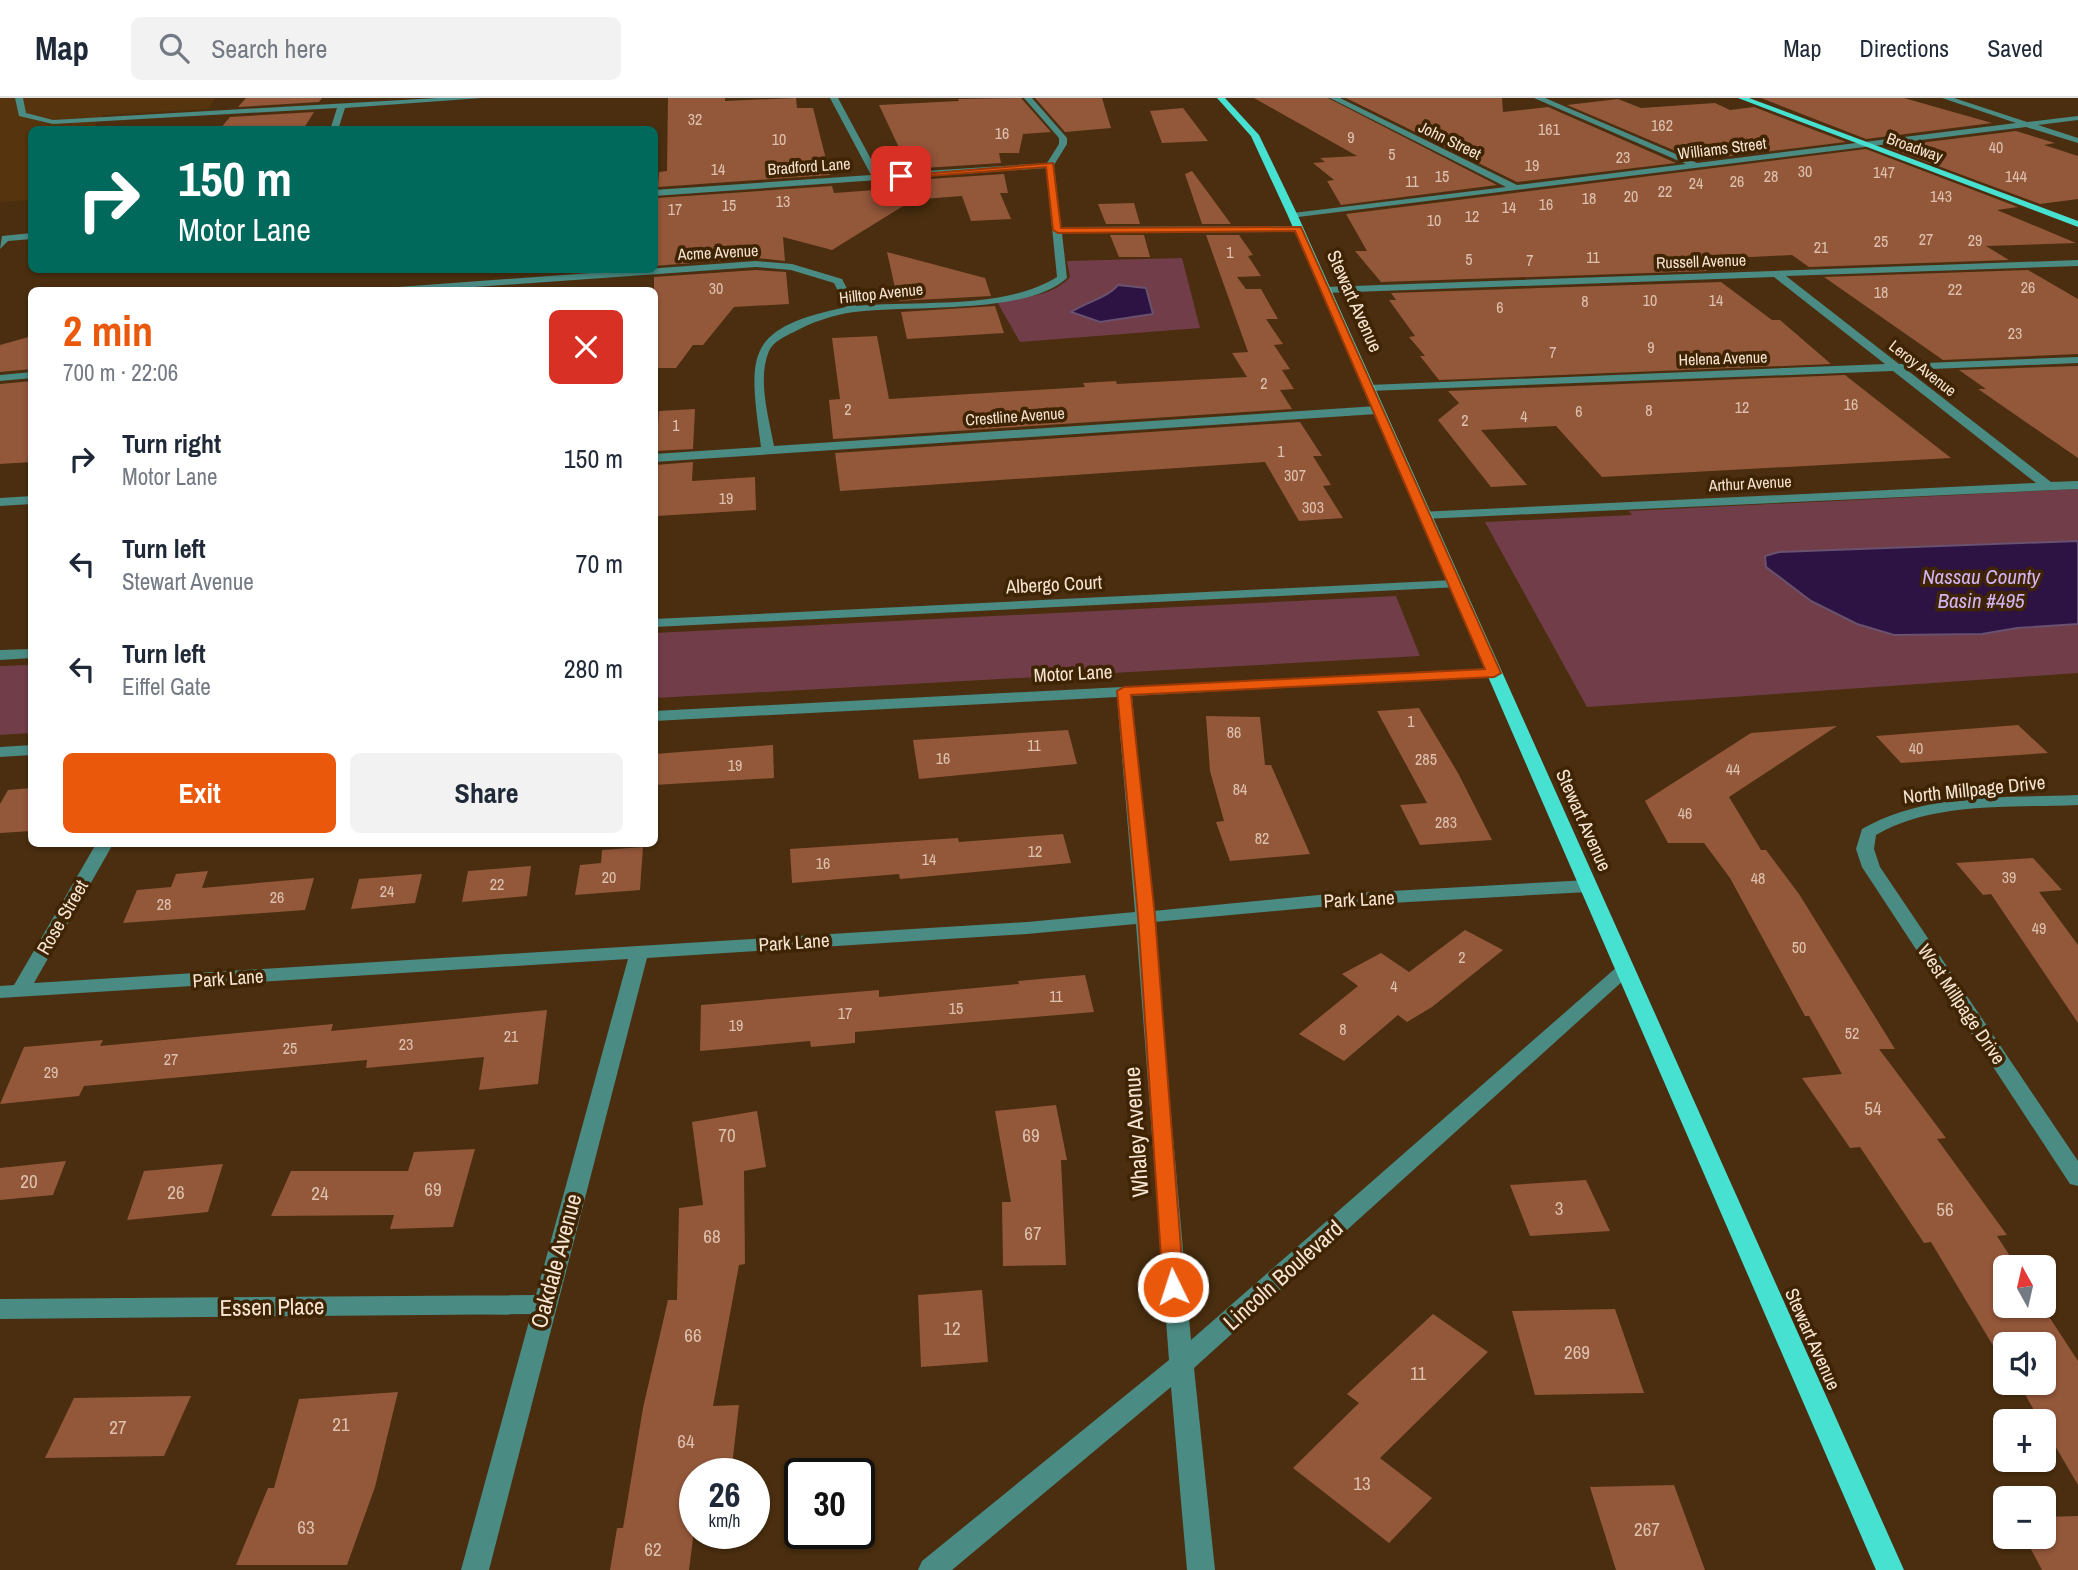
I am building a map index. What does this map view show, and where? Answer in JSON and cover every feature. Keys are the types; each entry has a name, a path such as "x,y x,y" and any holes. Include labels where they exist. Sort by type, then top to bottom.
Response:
{"main road":[{"name":"Stewart Avenue","path":"1221,98 1255,135 1293,216 1890,1570"},
{"name":"Broadway","path":"1742,98 2078,224"}],"street":[{"path":"19,98 22,114 53,122 189,118 342,106 372,101 478,98"},
{"path":"834,98 876,177"},
{"path":"1028,98 1063,138 1063,144 1050,165 1058,230 1298,229"},
{"name":"John Street","path":"1334,98 1516,188"},
{"path":"1538,98 1697,166"},
{"path":"1946,98 2078,141"},
{"path":"335,126 342,106"},
{"name":"Williams Street","path":"1293,216 2078,118"},
{"name":"Bradford Lane","path":"658,193 1050,165"},
{"name":"Hilltop Avenue","path":"768,450 759,368 764,348 782,333 806,322 852,309 1009,298 1046,289 1062,278 1058,230"},
{"path":"2,242 28,237"},
{"name":"Russell Avenue","path":"1325,290 2078,263"},
{"name":"Acme Avenue","path":"658,271 755,264 792,267 838,281 852,309"},
{"name":"Acme Avenue","path":"439,287 631,273"},
{"name":"Leroy Avenue","path":"1777,274 2049,487"},
{"name":"Helena Avenue","path":"1369,388 2078,360"},
{"path":"0,378 28,375"},
{"name":"Crestline Avenue","path":"658,458 1377,410"},
{"name":"Arthur Avenue","path":"1424,515 2078,485"},
{"path":"0,502 28,500"},
{"name":"Albergo Court","path":"658,623 1454,584"},
{"path":"0,654 28,653"},
{"name":"Motor Lane","path":"658,716 1494,673"},
{"name":"Whaley Avenue","path":"1124,691 1146,916 1179,1366 1201,1570"},
{"path":"0,752 28,750"},
{"name":"North Millpage Drive","path":"1875,827 1912,813 2078,800"},
{"name":"West Millpage Drive","path":"1875,827 1868,832 1865,849 1871,867 2078,1178"},
{"name":"Rose Street","path":"20,991 102,847"},
{"name":"Park Lane","path":"0,992 1027,928 1319,901 1588,886"},
{"name":"Oakdale Avenue","path":"475,1570 639,952"},
{"name":"Lincoln Boulevard","path":"932,1570 1179,1366 1625,970"},
{"name":"Essen Place","path":"0,1309 544,1304"}],"shaded area":[{"path":"0,98 215,98 209,109 103,115 94,126 28,126 28,200 0,202"},
{"path":"1182,258 1200,328 1020,342 996,300 1036,295 1054,289 1070,277 1067,261"},
{"path":"2078,489 2078,673 1587,707 1485,522 1632,515 1629,511"},
{"path":"1396,596 1420,656 658,698 658,633"},
{"path":"28,665 28,733 0,735 0,666"}],"water":[{"path":"1118,285 1146,288 1153,314 1100,322 1071,312 1109,293"},
{"name":"Nassau County Basin #495","path":"2078,541 2078,624 2017,628 1982,634 1894,635 1857,624 1811,601 1766,567 1765,556 1779,552"}],"building":[{"path":"246,98 322,98 319,102 238,107"},
{"path":"668,98 725,98 725,101 796,98 797,108 813,108 830,175 658,187 659,172 667,171"},
{"path":"1021,98 1051,132 1023,134 1019,153 999,153 1001,163 909,169 879,105 959,101 958,99"},
{"path":"1035,98 1102,98 1111,128 1065,132"},
{"path":"1254,98 1328,98 1497,185 1341,205 1327,181 1334,180 1313,163 1325,162 1320,158 1357,156"},
{"path":"1346,98 1502,98 1503,112 1548,107 1676,163 1517,182"},
{"path":"1761,98 1904,98 1992,123 1866,139"},
{"path":"1618,99 1641,108 1715,103 1730,110 1754,107 1846,142 1697,160 1567,105"},
{"path":"1183,108 1208,141 1162,143 1150,111"},
{"path":"314,112 305,126 222,126 230,117"},
{"path":"2016,131 2055,143 2044,145 2078,156 2078,199 2040,204 1887,147"},
{"path":"1866,149 2018,207 1997,210 2076,243 1986,246 2009,260 1809,267 1792,255 1693,260 1707,271 1381,282 1355,251 1367,251 1346,214"},
{"path":"1192,171 1231,224 1202,224 1185,174"},
{"path":"1004,174 1008,193 1000,193 1011,219 971,221 962,196 922,199 921,195 832,250 783,237 785,261 756,258 658,266 658,198 832,186 834,193 917,187 914,180"},
{"path":"1134,203 1140,224 1106,224 1098,204"},
{"path":"1110,235 1144,235 1150,257 1119,257"},
{"path":"1206,235 1239,235 1253,255 1248,256 1261,276 1237,277 1246,289 1261,289 1278,319 1266,319 1283,344 1274,345 1290,369 1282,370 1294,389 1280,390 1292,409 833,439 829,400 840,399 832,338 877,336 889,399 1085,387 1083,383 1116,381 1117,384 1247,377 1232,353 1248,352"},
{"path":"887,252 985,278 991,296 898,301"},
{"path":"756,270 786,272 789,304 734,307 703,345 693,345 676,368 658,368 658,287 654,287 654,277"},
{"path":"2028,270 2078,299 2078,354 1943,360 1824,277"},
{"path":"1721,282 1772,320 1780,320 1831,364 1439,380 1420,356 1425,356 1409,337 1415,336 1389,300 1396,300 1391,293"},
{"path":"995,306 1004,333 907,339 901,312"},
{"path":"28,337 28,369 0,372 0,345"},
{"path":"2078,366 2078,458 1978,389 1986,389 1959,370"},
{"path":"1845,375 1951,458 1602,477 1556,426 1481,430 1527,485 1491,487 1438,420 1459,403 1448,391"},
{"path":"28,381 28,462 0,464 0,384"},
{"path":"695,409 693,449 658,451 659,411"},
{"path":"1300,422 1322,456 1313,456 1331,485 1323,486 1343,518 1299,521 1265,462 840,491 835,453"},
{"path":"693,462 692,481 755,477 756,510 658,516 658,465"},
{"path":"1419,708 1458,773 1492,840 1420,845 1400,805 1427,803 1377,711"},
{"path":"1206,716 1260,717 1265,765 1271,765 1310,854 1230,861 1216,822 1224,821 1210,771"},
{"path":"2018,725 2048,753 1901,763 1876,736"},
{"path":"1837,726 1729,797 1761,850 1766,850 1799,894 1895,1049 1879,1049 1946,1138 1937,1139 2007,1235 1997,1236 2009,1255 1993,1255 1993,1318 2050,1318 2078,1361 2078,1485 2056,1447 2056,1409 2033,1409 2025,1395 2056,1395 2056,1332 1993,1332 1993,1346 1931,1242 1924,1243 1860,1147 1850,1148 1802,1078 1842,1074 1809,1016 1805,1016 1730,878 1704,843 1668,843 1645,801 1751,733"},
{"path":"1068,730 1077,764 919,779 913,740"},
{"path":"773,745 774,778 658,785 658,754"},
{"path":"28,788 28,831 0,833 0,804 8,790"},
{"path":"1063,834 1071,863 900,879 899,874 792,883 790,849 958,838 959,842"},
{"path":"643,847 640,890 575,895 580,865 601,863 602,850"},
{"path":"2033,858 2062,890 2039,892 2078,945 2078,1023 1991,894 1983,895 1956,863"},
{"path":"531,866 527,896 462,902 468,871"},
{"path":"208,871 202,888 314,878 305,910 123,923 137,890 171,887 176,874"},
{"path":"422,874 415,903 351,909 359,879"},
{"path":"1465,930 1503,950 1432,1007 1407,1022 1398,1015 1344,1061 1299,1034 1358,986 1342,974 1381,953 1409,972"},
{"path":"1085,975 1094,1012 855,1032 855,1043 811,1047 810,1041 700,1051 701,1005 879,990 879,997"},
{"path":"547,1010 538,1084 479,1090 484,1057 366,1068 367,1060 84,1086 79,1096 0,1104 24,1047 103,1040 100,1046 333,1024 331,1031"},
{"path":"1056,1105 1067,1160 1061,1160 1066,1265 1003,1266 1002,1202 1011,1202 995,1111"},
{"path":"757,1111 766,1167 744,1171 745,1264 739,1265 713,1406 739,1405 733,1458 679,1458 679,1549 692,1549 689,1570 610,1570 617,1528 623,1528 643,1408 668,1300 677,1300 679,1208 703,1205 692,1122"},
{"path":"475,1149 453,1227 390,1229 394,1215 271,1216 291,1171 408,1171 414,1152"},
{"path":"66,1161 53,1195 0,1200 0,1168"},
{"path":"223,1164 208,1212 127,1220 144,1171"},
{"path":"1586,1180 1610,1231 1530,1236 1510,1185"},
{"path":"982,1290 988,1362 921,1367 918,1295"},
{"path":"1615,1309 1644,1393 1535,1395 1512,1311"},
{"path":"1433,1314 1488,1352 1380,1458 1432,1498 1389,1543 1293,1468 1359,1403 1347,1394"},
{"path":"398,1392 375,1487 347,1565 236,1565 268,1488 274,1488 299,1399"},
{"path":"191,1396 164,1456 45,1458 74,1398"},
{"path":"1674,1485 1705,1570 1616,1570 1590,1487"},
{"path":"2078,1516 2078,1570 2042,1570 2031,1549 2056,1549 2056,1517"}],"route":[{"path":"901,176 1050,165 1058,230 1298,229 1494,673 1124,691 1146,916 1173,1287"}]}
